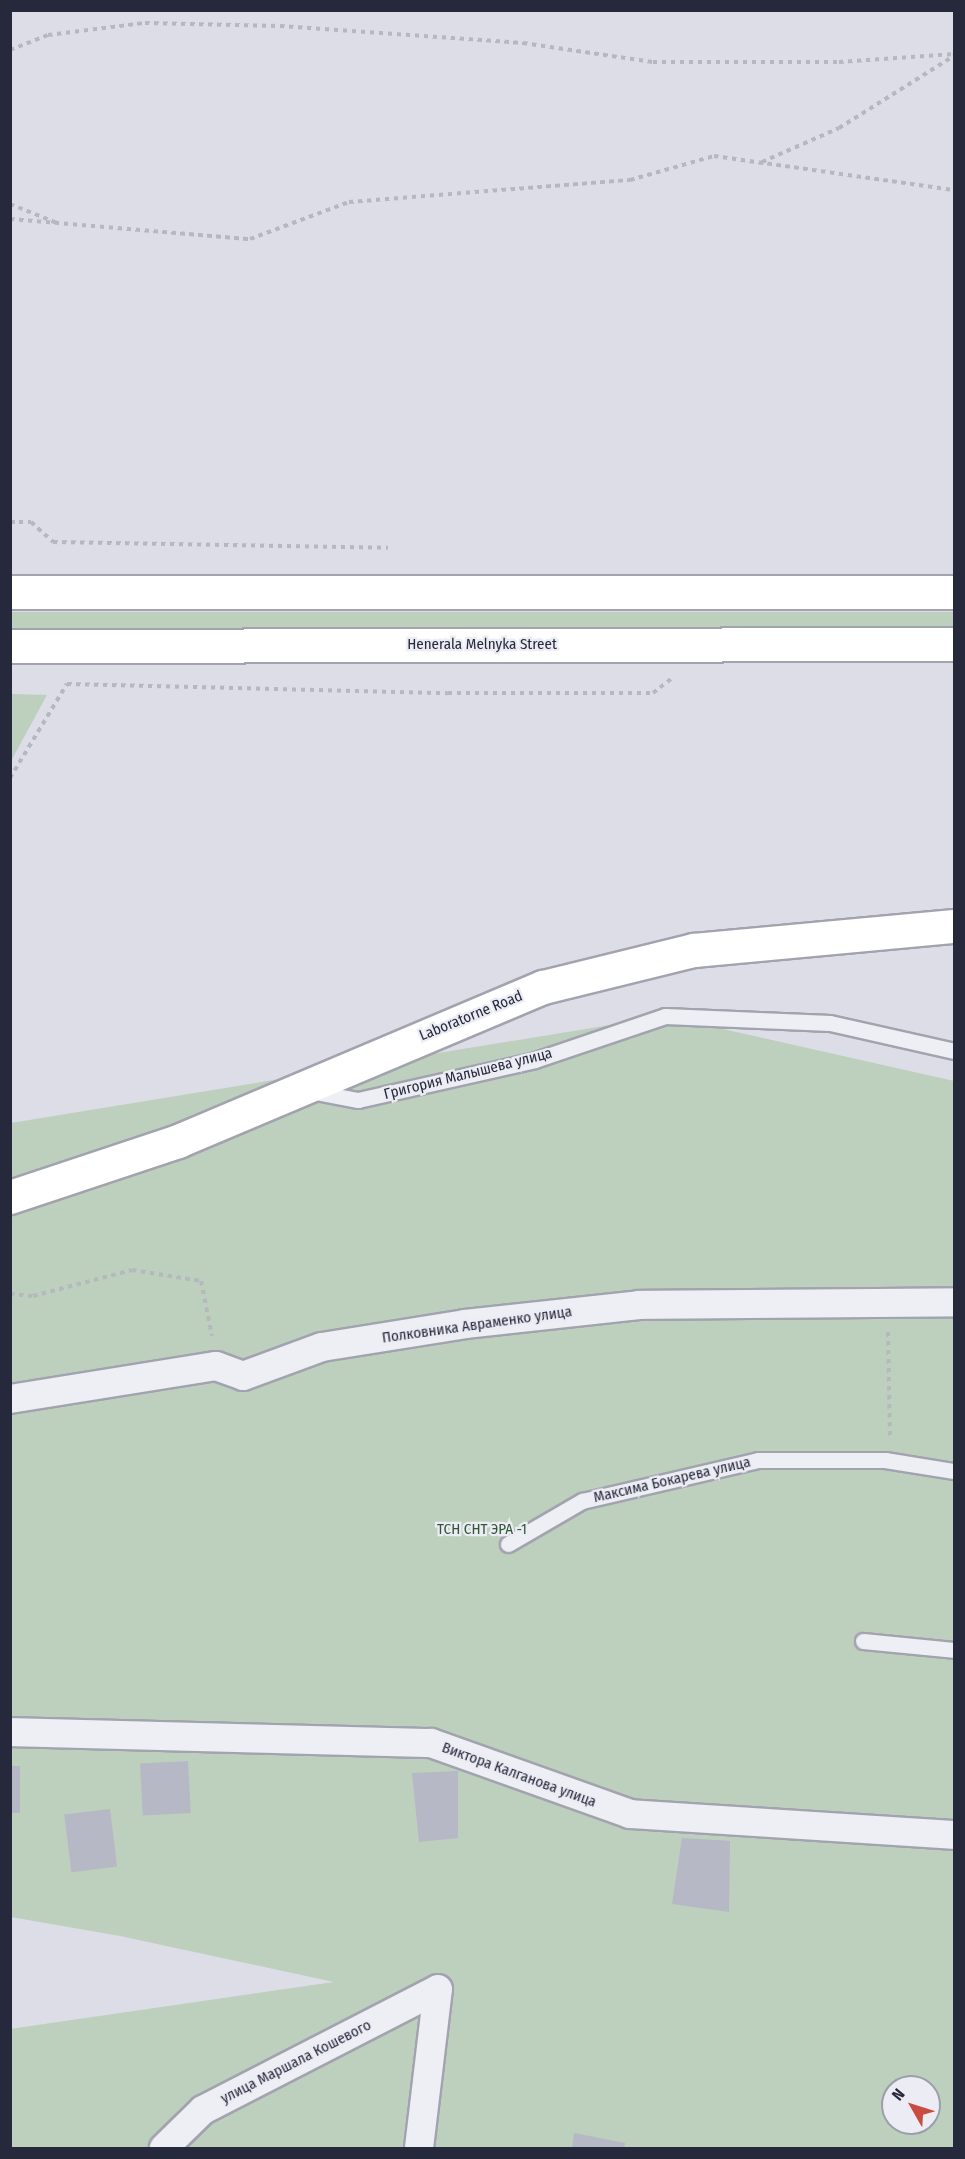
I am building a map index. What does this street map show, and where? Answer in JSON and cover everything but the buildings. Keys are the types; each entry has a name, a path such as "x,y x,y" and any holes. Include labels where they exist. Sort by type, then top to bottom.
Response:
{"main road":[{"path":"10,592 954,592"},
{"name":"Henerala Melnyka Street","path":"10,646 954,644"},
{"name":"Laboratorne Road","path":"10,1197 177,1141 298,1088 543,987 694,950 954,926"}],"street":[{"name":"Полковника Авраменко улица","path":"216,1366 243,1377 322,1347 465,1324 639,1305 954,1302"},
{"path":"10,1399 216,1366"},
{"name":"Виктора Калганова улица","path":"10,1732 431,1743 630,1814 954,1835"},
{"name":"улица Маршала Кошевого","path":"164,2148 203,2110 438,1989 419,2148"}],"lane":[{"name":"Григория Малышева улица","path":"298,1088 358,1100 535,1060 665,1016 830,1023 954,1051"},
{"name":"Максима Бокарева улица","path":"508,1544 582,1501 758,1460 885,1460 954,1471"},
{"path":"863,1641 954,1650"}],"path":[{"path":"10,50 48,35 146,22 280,26 523,43 653,63 839,62 954,55"},
{"path":"761,163 839,128 954,55"},
{"path":"10,219 250,239 349,202 630,180 714,156 954,189"},
{"path":"10,204 63,225"},
{"path":"10,522 31,522 53,542 388,548"},
{"path":"10,778 67,684 448,693 653,693 674,676"},
{"path":"10,1294 33,1296 132,1270 201,1281 216,1366"},
{"path":"885,1460 890,1437 888,1303"}],"green space":[{"path":"10,612 954,612 954,629 10,629"},
{"path":"10,694 47,695 11,761"},
{"name":"ТСН СНТ ЭРА -1","path":"665,1016 954,1081 954,2148 11,2148 10,2029 334,1982 120,1936 11,1917 11,1123"}]}
